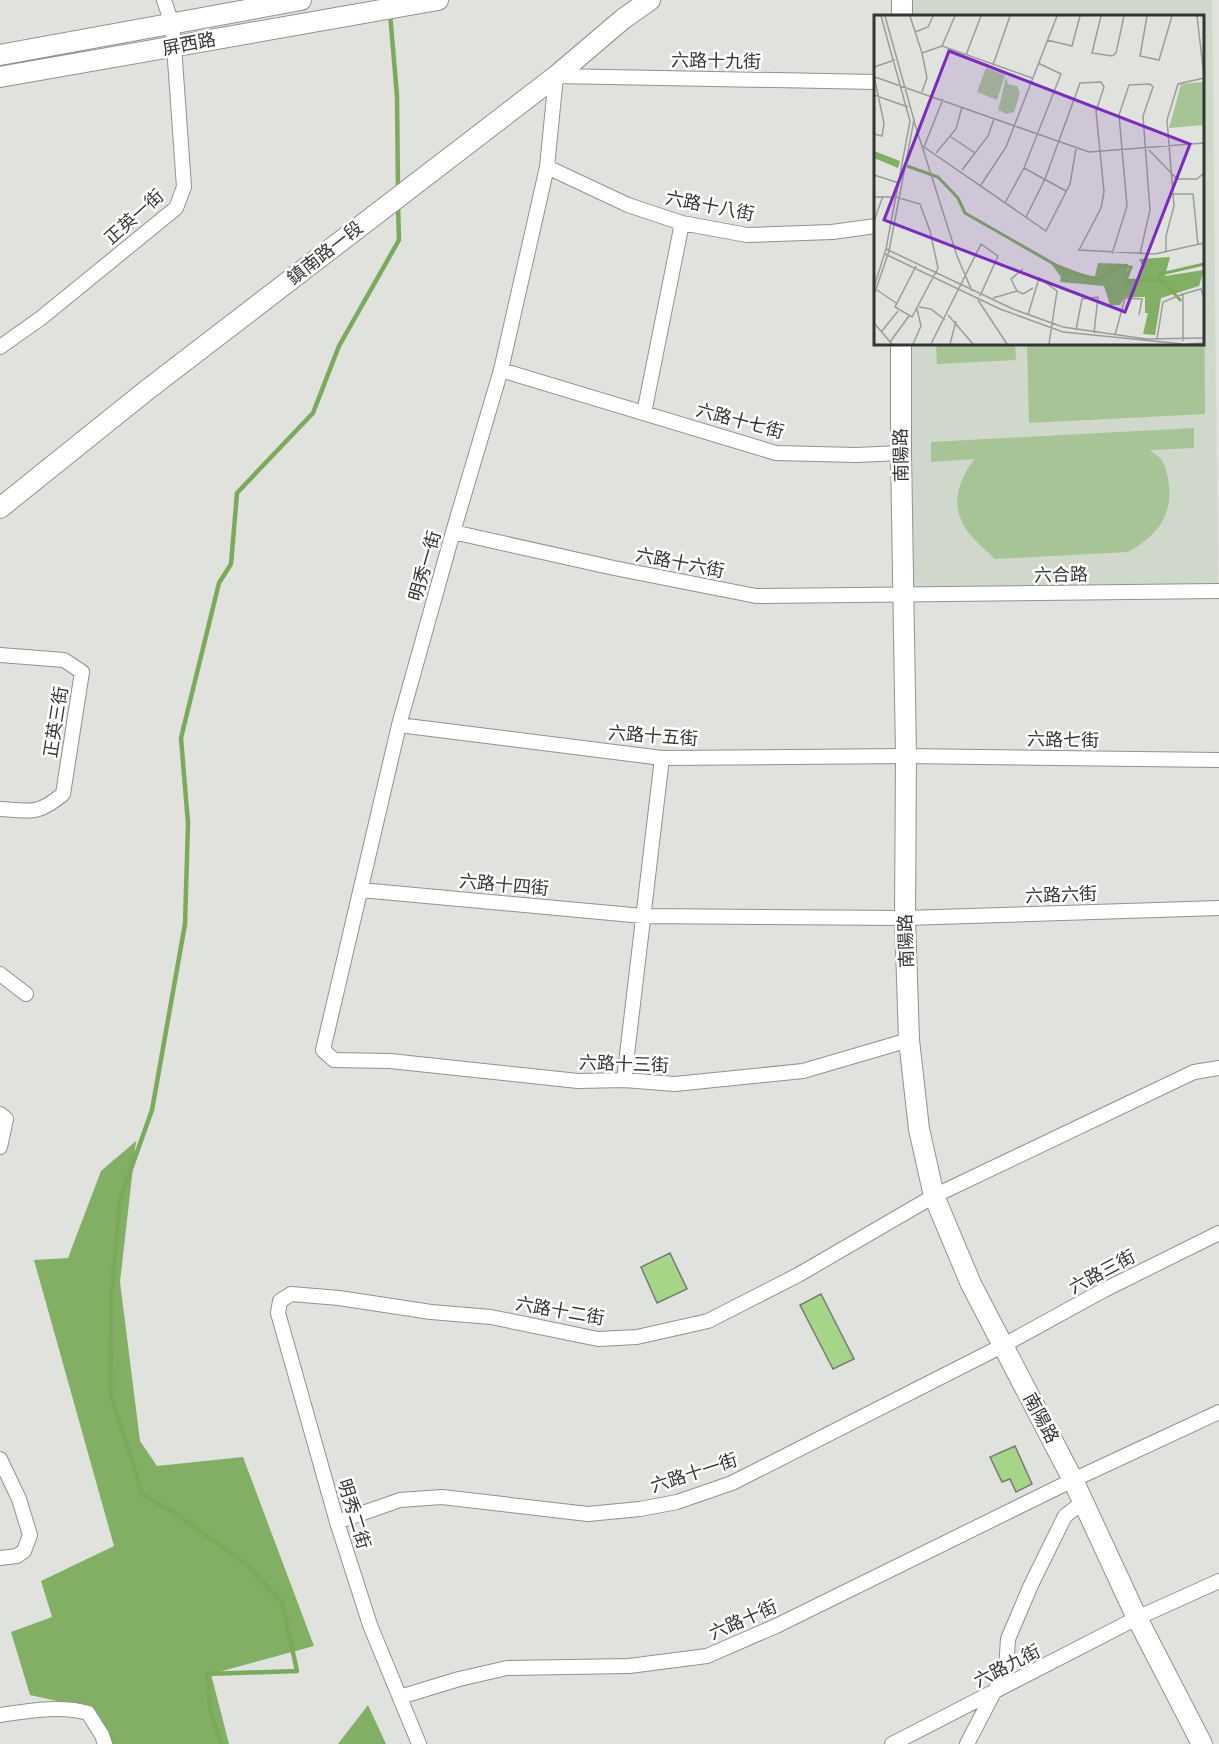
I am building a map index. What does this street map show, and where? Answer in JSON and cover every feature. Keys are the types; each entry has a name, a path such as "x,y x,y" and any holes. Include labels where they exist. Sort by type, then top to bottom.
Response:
{"street":[{"name":"正英一街","path":"0,347 41,318 176,208 184,187 172,24 164,0"},
{"name":"屏西路","path":"0,55 172,24 263,3 301,0"},
{"name":"屏西路","path":"0,77 438,0"},
{"name":"鎮南路一段","path":"0,508 147,390 556,76 623,19 650,0"},
{"name":"六路十九街","path":"556,76 874,82"},
{"name":"明秀一街","path":"334,1060 323,1050 399,725 501,370 547,166 556,76"},
{"name":"六路十八街","path":"547,166 627,205 682,223 747,235 832,232 874,226"},
{"path":"644,413 682,223"},
{"name":"南陽路","path":"901,345 906,756 905,918 909,1040 919,1129 934,1196 971,1284 1073,1480 1137,1618 1202,1744"},
{"name":"六路十七街","path":"501,370 776,453 856,455 901,453"},
{"name":"六路十六街","path":"453,532 614,568 756,596 904,595"},
{"name":"六合路","path":"904,595 1219,591"},
{"name":"正英三街","path":"0,655 64,660 82,672 63,794 46,808 27,811 0,809"},
{"name":"六路十五街","path":"399,725 662,758 906,756"},
{"name":"六路七街","path":"906,756 1219,760"},
{"path":"624,1080 662,758"},
{"name":"六路十四街","path":"361,890 643,915 905,918"},
{"name":"六路六街","path":"905,918 1219,908"},
{"path":"0,974 26,994"},
{"name":"六路十三街","path":"334,1060 390,1061 578,1081 624,1080 675,1084 803,1071 909,1040"},
{"path":"934,1196 1194,1072 1219,1068"},
{"path":"0,1114 6,1119 0,1147"},
{"name":"六路十二街","path":"291,1294 491,1317 598,1339 637,1337 708,1321 798,1275 934,1196"},
{"name":"六路三街","path":"1002,1346 1104,1290 1219,1233"},
{"name":"明秀二街","path":"291,1294 280,1301 278,1313 337,1522 370,1625 419,1744"},
{"name":"六路十一街","path":"337,1522 400,1500 442,1497 588,1514 640,1509 677,1502 732,1483 1002,1346"},
{"path":"1073,1480 1219,1412"},
{"path":"0,1459 19,1499 30,1535 24,1551 17,1556 0,1558"},
{"name":"六路十街","path":"400,1697 459,1679 507,1668 629,1666 707,1656 776,1626 1073,1480"},
{"path":"967,1744 1006,1669 1008,1639 1031,1585 1065,1516 1083,1502"},
{"name":"六路九街","path":"892,1744 1137,1618 1219,1581"},
{"path":"0,1715 76,1709 88,1713 105,1744"}],"shaded area":[{"path":"905,0 1212,0 1218,587 911,586 909,345 1204,345 1204,15 905,15"}],"green space":[{"path":"1204,276 1205,414 1029,423 1027,345 1204,345"},
{"path":"936,345 1015,345 1016,360 937,364"},
{"path":"1194,428 1194,448 1150,450 1161,459 1165,468 1169,486 1168,507 1165,517 1153,533 1128,552 995,559 968,532 962,522 957,504 960,485 974,459 931,462 931,442"},
{"path":"136,1141 120,1282 140,1441 157,1466 243,1457 314,1646 211,1674 229,1744 113,1744 94,1709 30,1695 11,1632 52,1617 41,1581 114,1546 34,1260 68,1258 101,1171"},
{"path":"368,1705 386,1744 338,1744"}],"building":[{"path":"670,1253 687,1289 657,1303 641,1267"},
{"path":"821,1294 854,1359 833,1369 800,1305"},
{"path":"1015,1446 1032,1484 1016,1492 1010,1479 1002,1482 990,1457"}],"waterway":[{"path":"390,13 397,96 398,191"},
{"path":"222,1744 211,1715 207,1674 297,1671 282,1602 246,1564 176,1514 142,1494 110,1391 112,1286 120,1200 152,1110 185,924 188,823 181,738 219,583 231,564 237,493 313,413 339,346 399,240 398,205"}]}
